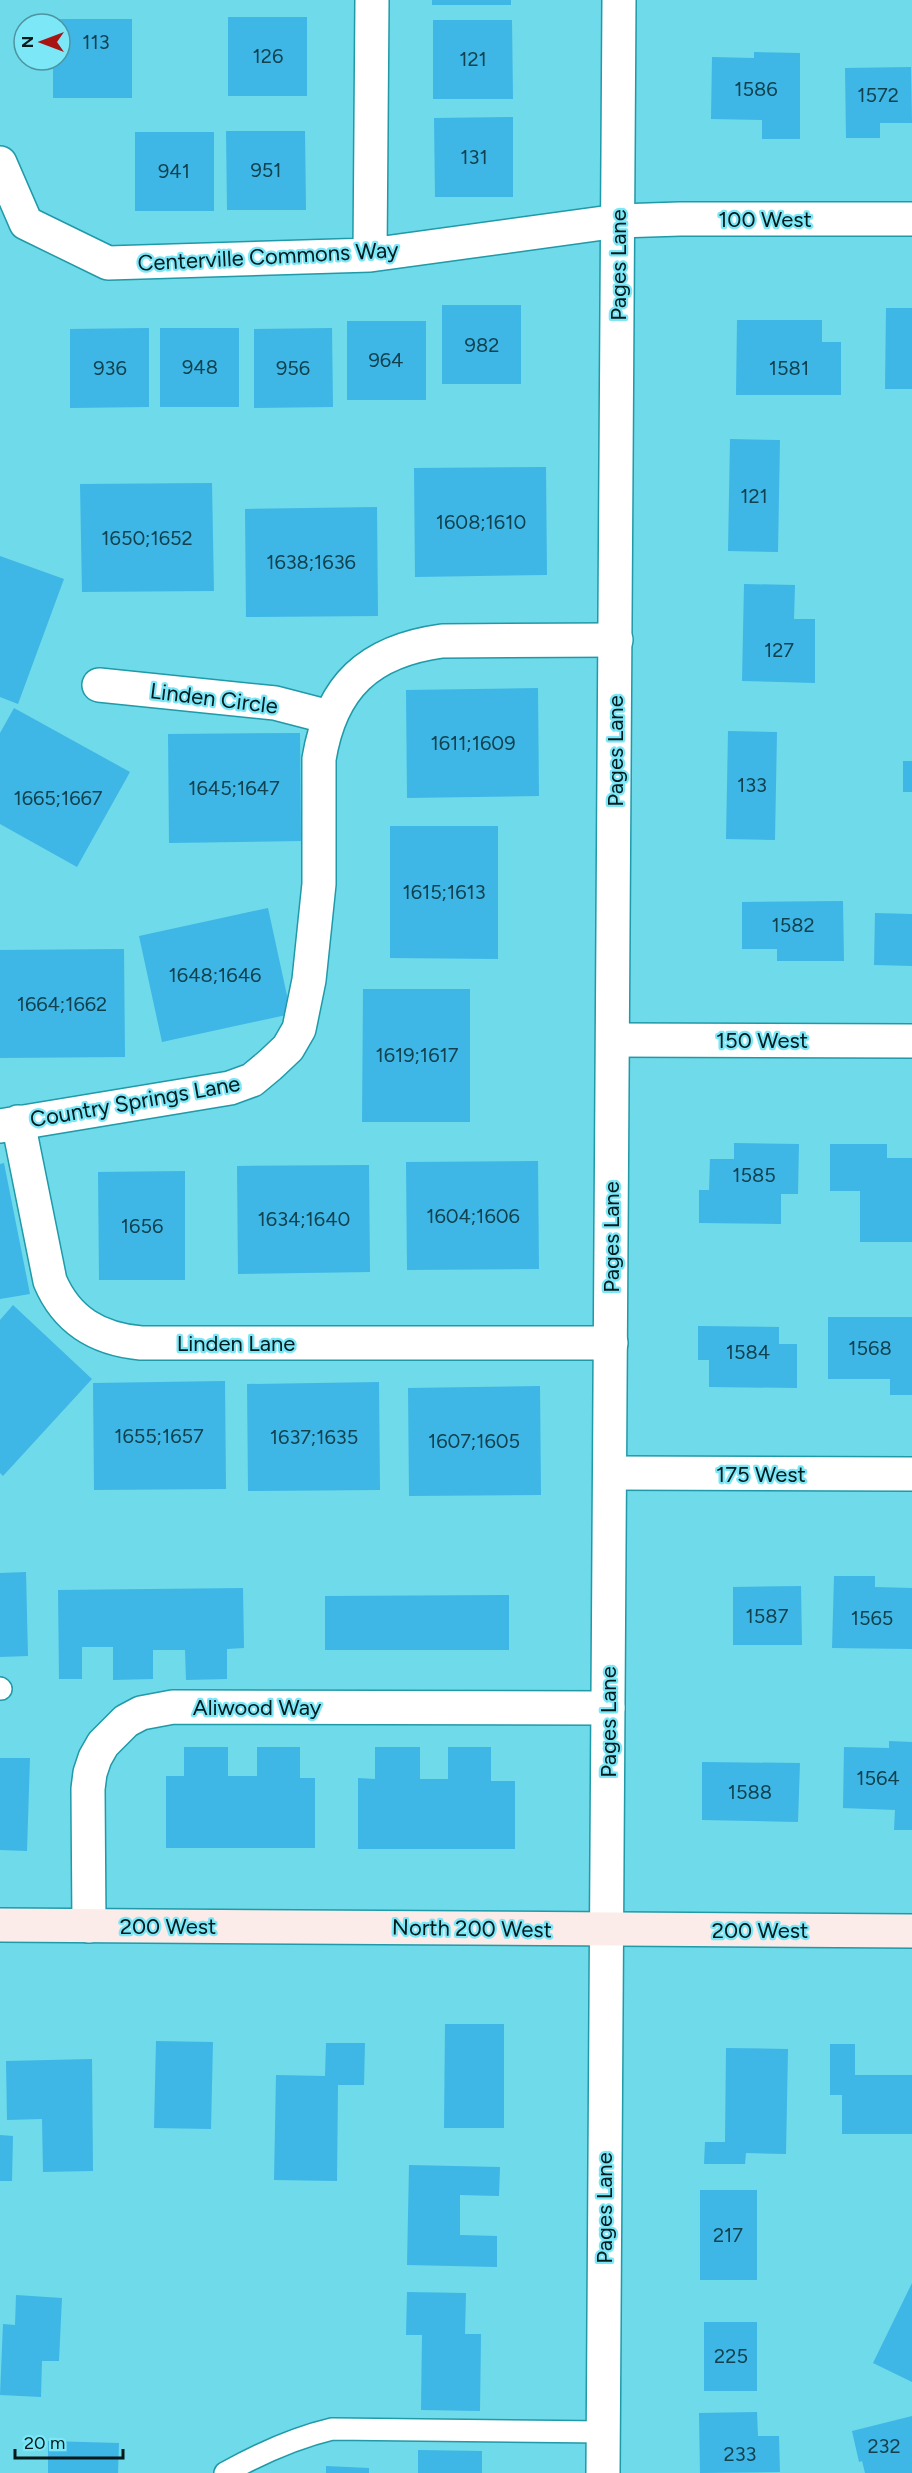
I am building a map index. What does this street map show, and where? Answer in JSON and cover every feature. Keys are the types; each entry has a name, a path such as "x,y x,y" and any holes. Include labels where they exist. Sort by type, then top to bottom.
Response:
{"main road":[{"name":"200 West","path":"0,1925 337,1926"},
{"name":"North 200 West","path":"337,1926 607,1929"},
{"name":"200 West","path":"607,1929 912,1931"}],"street":[{"path":"370,255 372,0"},
{"name":"Pages Lane","path":"603,2473 619,0"},
{"name":"Centerville Commons Way","path":"0,163 26,223 108,263 370,255 618,221"},
{"name":"100 West","path":"618,221 912,219"},
{"name":"Country Springs Lane","path":"9,1124 230,1088 252,1080 288,1048 299,1029 309,980 319,884 319,759 329,717 340,696 354,678 372,663 418,644 442,641 616,640"},
{"name":"Linden Circle","path":"99,685 275,703 329,717"},
{"name":"150 West","path":"613,1040 912,1041"},
{"name":"Linden Lane","path":"9,1124 50,1281 58,1299 71,1313 85,1326 102,1335 121,1341 141,1343 611,1343"},
{"name":"175 West","path":"610,1473 912,1474"},
{"name":"Aliwood Way","path":"89,1926 90,1773 103,1744 126,1721 141,1713 173,1707 608,1708"}],"lane":[{"path":"225,2473 248,2460 301,2437 332,2429 546,2429 604,2432"}],"building":[{"path":"432,0 511,0 511,5 432,5"},
{"path":"228,17 307,17 307,96 228,96"},
{"path":"72,19 132,19 132,98 53,98 53,72 72,72"},
{"path":"433,20 512,20 513,99 433,99"},
{"path":"754,52 800,53 800,139 762,139 762,120 711,119 712,57 754,58"},
{"path":"911,67 912,123 880,123 880,138 846,138 845,68"},
{"path":"513,117 513,197 435,197 434,118"},
{"path":"226,131 305,131 306,210 227,210"},
{"path":"135,132 214,132 214,211 135,211"},
{"path":"442,305 521,305 521,384 442,384"},
{"path":"886,308 912,308 912,389 885,389"},
{"path":"737,320 822,320 822,342 841,342 841,395 736,395"},
{"path":"347,321 426,321 426,400 347,400"},
{"path":"149,328 149,407 70,408 70,329"},
{"path":"160,328 239,328 239,407 160,407"},
{"path":"332,328 333,407 254,408 254,329"},
{"path":"730,439 780,440 778,552 728,551"},
{"path":"546,467 547,575 415,577 414,468"},
{"path":"212,483 214,591 82,592 80,484"},
{"path":"377,507 378,616 246,617 245,509"},
{"path":"0,556 64,579 18,704 0,697"},
{"path":"744,584 795,585 794,619 815,619 815,683 742,681"},
{"path":"538,688 539,796 407,798 406,690"},
{"path":"14,708 130,772 77,867 0,824 0,733"},
{"path":"728,731 777,732 775,840 726,839"},
{"path":"300,733 301,841 169,843 168,734"},
{"path":"903,761 912,761 912,792 903,792"},
{"path":"390,826 498,826 498,959 390,958"},
{"path":"843,901 844,961 777,961 777,949 742,949 742,902"},
{"path":"268,908 291,1014 162,1042 139,936"},
{"path":"875,913 912,914 912,966 874,965"},
{"path":"124,949 125,1057 0,1058 0,950"},
{"path":"363,989 470,989 470,1122 362,1122"},
{"path":"734,1143 799,1144 798,1194 781,1194 781,1224 699,1223 699,1190 709,1190 710,1159 734,1159"},
{"path":"830,1144 887,1144 887,1158 912,1158 912,1242 860,1242 860,1191 830,1191"},
{"path":"538,1161 539,1269 407,1270 406,1162"},
{"path":"4,1163 30,1294 0,1299 0,1164"},
{"path":"369,1165 370,1272 238,1274 237,1166"},
{"path":"185,1171 185,1280 99,1280 98,1172"},
{"path":"13,1305 92,1379 3,1476 0,1473 0,1320"},
{"path":"828,1317 912,1317 912,1395 890,1395 890,1379 828,1379"},
{"path":"698,1326 779,1327 779,1344 797,1344 797,1388 709,1387 709,1360 698,1360"},
{"path":"225,1381 226,1489 94,1490 93,1383"},
{"path":"379,1382 380,1490 248,1491 247,1384"},
{"path":"540,1386 541,1495 409,1496 408,1388"},
{"path":"26,1572 28,1656 0,1657 0,1573"},
{"path":"834,1576 875,1576 875,1587 912,1588 912,1649 832,1648"},
{"path":"801,1586 802,1645 733,1645 733,1587"},
{"path":"243,1588 244,1648 227,1649 227,1679 186,1680 185,1650 153,1650 153,1679 113,1680 113,1647 82,1647 82,1679 59,1679 58,1590"},
{"path":"509,1595 509,1650 325,1650 325,1596"},
{"path":"889,1741 912,1742 912,1830 894,1830 895,1810 843,1808 844,1747 889,1748"},
{"path":"184,1747 228,1747 228,1776 257,1776 257,1747 300,1747 300,1778 315,1778 315,1848 166,1848 166,1776 184,1776"},
{"path":"375,1747 420,1747 420,1779 448,1779 448,1747 491,1747 491,1781 515,1781 515,1849 358,1849 358,1778 375,1779"},
{"path":"0,1758 30,1758 27,1851 0,1850"},
{"path":"702,1762 800,1763 798,1822 702,1820"},
{"path":"445,2024 504,2024 504,2128 444,2128"},
{"path":"156,2041 213,2042 211,2129 154,2128"},
{"path":"326,2043 365,2043 364,2085 338,2085 337,2181 274,2180 276,2075 325,2076"},
{"path":"830,2044 855,2044 855,2075 912,2075 912,2134 842,2134 842,2095 830,2095"},
{"path":"726,2048 788,2049 786,2154 746,2153 745,2164 704,2164 705,2142 725,2142"},
{"path":"92,2059 93,2171 43,2172 42,2119 7,2120 6,2061"},
{"path":"0,2135 13,2136 12,2181 0,2181"},
{"path":"409,2165 500,2167 499,2196 460,2195 460,2235 497,2236 497,2267 407,2265"},
{"path":"700,2190 757,2190 757,2280 700,2280"},
{"path":"912,2283 912,2382 873,2363"},
{"path":"407,2292 466,2293 465,2334 481,2334 480,2411 421,2410 422,2335 406,2335"},
{"path":"16,2295 62,2298 59,2361 42,2361 41,2397 0,2395 3,2324 15,2325"},
{"path":"704,2322 757,2322 757,2391 704,2391"},
{"path":"757,2412 758,2436 779,2436 780,2472 700,2473 699,2413"},
{"path":"912,2416 912,2473 865,2473 862,2461 859,2462 852,2431"},
{"path":"48,2441 119,2443 118,2473 48,2473"},
{"path":"418,2450 482,2451 482,2473 418,2473"},
{"path":"326,2466 369,2468 369,2473 326,2473"}]}
